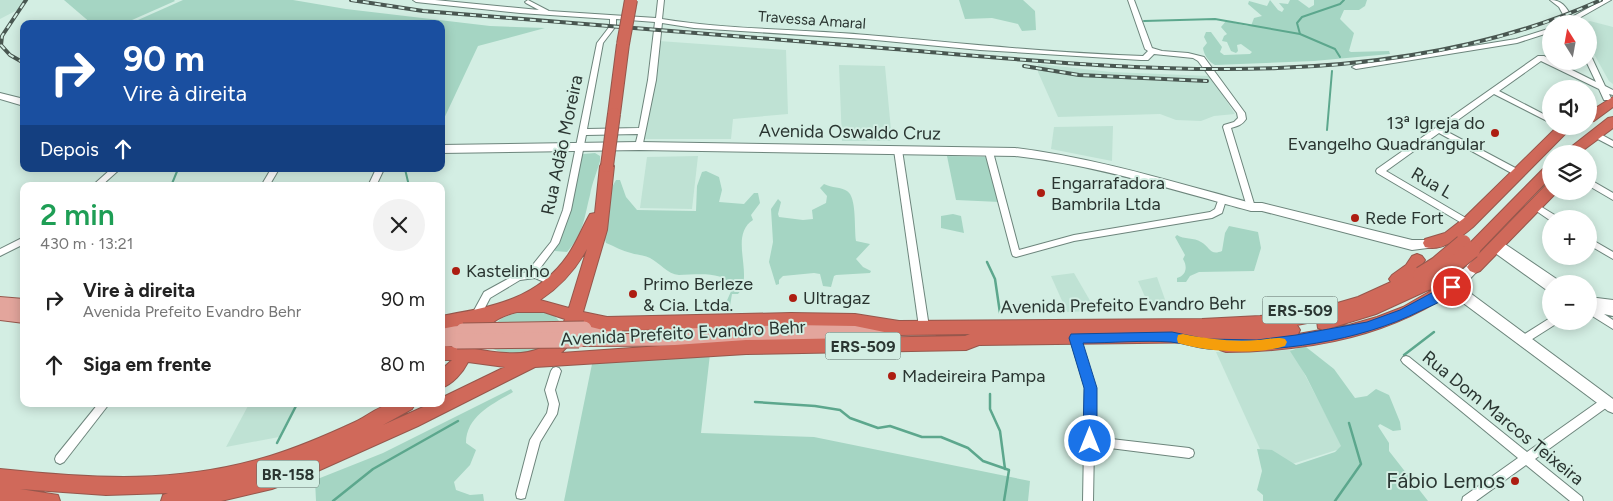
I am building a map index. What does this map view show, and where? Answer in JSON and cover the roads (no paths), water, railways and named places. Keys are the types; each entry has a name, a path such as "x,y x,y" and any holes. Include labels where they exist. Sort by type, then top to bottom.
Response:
{"highway":[{"name":"BR-158","path":"445,405 538,359 556,347 565,338 589,271 600,230 623,44 631,0"},
{"path":"1597,104 1610,95"},
{"path":"1597,109 1610,95"},
{"path":"1581,145 1613,121"},
{"name":"ERS-509","path":"1428,243 1450,237 1468,223 1559,135"},
{"name":"Avenida Prefeito Evandro Behr","path":"1467,247 1562,135"},
{"path":"1587,145 1591,137"},
{"name":"Avenida Prefeito Evandro Behr","path":"574,316 607,324 791,319 855,320 899,328 1266,333 1316,325 1370,310 1467,247 1542,177"},
{"name":"ERS-509","path":"1475,266 1497,246 1542,199"},
{"name":"BR-158","path":"445,377 458,365 462,342 480,323 492,314 537,294 554,283 566,271 580,250 602,203"},
{"name":"ERS-509","path":"1172,331 1188,320 1271,315 1335,302 1403,276 1411,269 1427,273"},
{"name":"ERS-509","path":"1172,331 1206,344 1257,346 1334,335 1368,327 1404,313 1444,294 1456,283"},
{"name":"BR-158","path":"504,309 517,306 544,306 574,316"},
{"path":"445,322 504,309"},
{"name":"Avenida Prefeito Evandro Behr","path":"445,351 462,342 497,360 565,359 746,347 966,343 978,338 1075,338 1172,331"},
{"name":"BR-158","path":"0,478 123,487 210,479 238,473 317,448 342,438 399,407"},
{"name":"BR-158","path":"170,501 206,498 272,480 340,454 440,407"},
{"path":"0,495 51,501"}],"main road":[{"path":"0,302 20,304"},
{"path":"0,314 20,316"},
{"name":"Avenida Prefeito Evandro Behr","path":"582,335 899,328"},
{"path":"445,332 462,342"},
{"path":"445,341 462,342 582,335"},
{"name":"Avenida Prefeito Evandro Behr","path":"582,335 978,338"}],"street":[{"name":"Travessa Amaral","path":"416,0 520,11 659,20 694,26 865,37 980,48 1141,58 1146,58 1153,51"},
{"path":"639,146 652,80 661,0"},
{"path":"1131,0 1147,46 1153,51 1196,56 1208,69 1242,117 1240,122 1227,127 1251,207"},
{"path":"1553,0 1562,6 1566,15"},
{"path":"1583,15 1608,0"},
{"path":"520,11 529,1 551,13"},
{"name":"Rua Adão Moreira","path":"530,275 555,243 567,210 600,43 613,26 613,17"},
{"path":"1356,67 1517,41 1542,33"},
{"path":"1518,173 1439,130 1541,58 1585,80 1597,77"},
{"path":"1594,70 1610,95"},
{"path":"1597,87 1610,95"},
{"path":"1494,91 1542,116"},
{"path":"0,96 20,102"},
{"name":"Rua L","path":"1439,130 1380,171 1468,223"},
{"path":"582,132 642,131"},
{"path":"1591,137 1613,144"},
{"name":"Avenida Oswaldo Cruz","path":"445,149 639,146 990,152 1048,155 1251,207 1262,214 1412,245 1428,243 1448,244 1460,249 1475,266"},
{"path":"898,150 924,327"},
{"path":"990,152 1016,254 1074,238 1212,215 1219,211 1222,200"},
{"path":"101,182 112,172"},
{"path":"1597,187 1613,197"},
{"path":"1535,206 1542,211"},
{"name":"Avenida Oswaldo Cruz","path":"1318,225 1406,251 1427,273 1456,283 1475,304 1609,405"},
{"path":"0,253 20,242"},
{"name":"ERS-509","path":"1427,273 1428,243"},
{"path":"1497,246 1544,275"},
{"path":"1497,246 1542,281"},
{"path":"1597,246 1613,256"},
{"name":"ERS-509","path":"1456,283 1475,266"},
{"path":"476,316 487,295 518,278 542,275 554,283"},
{"path":"1597,302 1613,304"},
{"path":"1597,309 1613,312"},
{"path":"1597,314 1613,325"},
{"path":"1523,340 1542,328"},
{"path":"1075,338 1090,388 1088,501"},
{"name":"Rua Dom Marcos Teixeira","path":"1406,360 1529,458 1578,501"},
{"path":"521,494 535,440 552,414 554,404 550,390 556,372"},
{"path":"1467,501 1609,405"},
{"path":"60,459 102,407"},
{"path":"1090,441 1190,453"}],"waterway":[{"path":"1300,34 1297,23 1302,17 1340,4 1344,0"},
{"path":"1144,21 1215,19 1300,34"},
{"path":"1300,34 1335,49 1340,57"},
{"path":"1327,130 1332,71"},
{"path":"173,182 177,172"},
{"path":"406,172 408,182"},
{"path":"987,262 995,279 1000,313"},
{"path":"1404,355 1434,332"},
{"path":"990,394 990,409 1000,431 1005,469"},
{"path":"755,402 815,406 840,410 850,418 878,428 890,426 922,437 941,437 968,448 983,461 1005,469"},
{"path":"277,443 295,407"},
{"path":"333,501 373,469 458,421"},
{"path":"1335,501 1361,464 1349,423"},
{"path":"1004,501 1009,470 1005,469"}],"railway":[{"path":"20,61 10,55 1,45 2,36 26,0"},
{"path":"351,0 423,11 1071,63 1161,68 1252,69 1342,64 1431,52 1517,31 1601,0"},
{"path":"1024,66 1079,75 1207,81"}],"place":[{"name":"13ª Igreja do Evangelho Quadrangular","path":"1495,133"},
{"name":"Engarrafadora Bambrila Ltda","path":"1041,193"},
{"name":"Rede Fort","path":"1355,218"},
{"name":"Kastelinho","path":"456,271"},
{"name":"Primo Berleze & Cia. Ltda.","path":"633,294"},
{"name":"Ultragaz","path":"793,298"},
{"name":"Madeireira Pampa","path":"892,376"},
{"name":"Fábio Lemos","path":"1515,481"}]}
